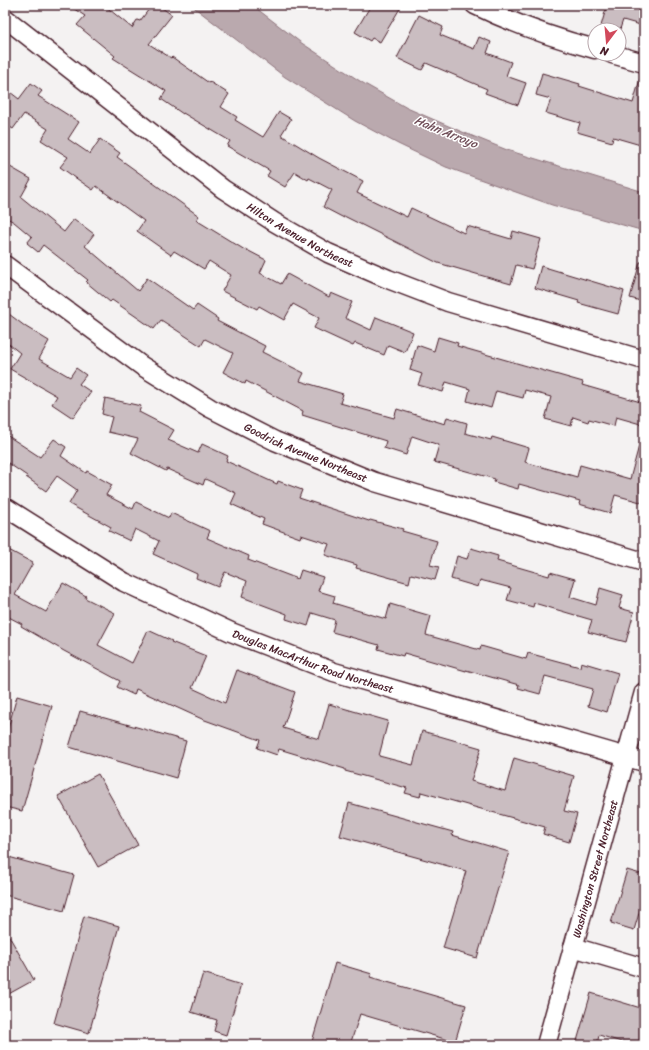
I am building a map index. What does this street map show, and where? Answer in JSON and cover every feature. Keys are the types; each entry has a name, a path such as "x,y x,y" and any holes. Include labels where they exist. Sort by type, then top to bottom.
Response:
{"street":[{"path":"475,5 498,16 558,39 587,47"},
{"name":"Hilton Avenue Northeast","path":"5,18 224,189 274,222 328,253 388,279 448,302 644,360"},
{"path":"627,58 644,63"},
{"name":"Goodrich Avenue Northeast","path":"5,265 142,366 210,408 275,441 375,482 644,562"},
{"name":"Douglas MacArthur Road Northeast","path":"5,508 124,582 231,632 334,672 644,762"},
{"name":"Washington Street Northeast","path":"546,1045 644,692"},
{"path":"573,947 644,968"}],"water":[{"name":"Hahn Arroyo","path":"191,5 252,5 300,42 363,83 407,108 507,150 644,192 644,231 552,205 446,167 398,144 355,121 285,77"}],"building":[{"path":"68,5 104,5 132,28 137,20 140,21 152,5 158,5 172,15 149,44 171,58 172,57 209,83 210,82 229,94 221,107 237,117 235,120 263,137 279,112 291,119 281,135 319,158 363,181 357,193 407,217 411,208 464,233 467,226 511,239 513,231 541,239 532,269 516,265 511,284 438,263 323,207 332,190 309,178 308,180 295,172 285,187 267,176 270,171 227,146 230,141 183,114 161,99 166,91 113,58 115,56 77,25 85,16"},
{"path":"371,5 402,5 380,42 372,38 370,41 355,32"},
{"path":"607,5 644,5 644,26 623,20 622,22 602,22"},
{"path":"419,15 443,27 440,35 474,49 479,37 491,42 487,53 511,62 506,76 526,83 518,105 485,93 487,89 426,63 422,70 397,58"},
{"path":"542,73 580,84 579,86 633,103 640,79 644,79 644,146 613,137 612,142 577,132 580,123 546,113 551,99 536,95"},
{"path":"31,83 42,91 38,96 79,122 68,139 90,154 100,139 120,153 117,157 199,216 196,220 245,250 266,260 260,273 281,284 287,274 329,297 331,293 352,302 345,318 371,330 376,317 413,332 405,352 388,345 384,355 355,343 353,346 314,328 319,318 293,304 284,320 259,306 257,309 222,291 231,275 209,261 204,269 174,251 171,255 137,231 144,221 96,186 93,190 60,167 68,157 41,140 48,129 24,114 13,129 5,124 5,99 10,92 19,99"},
{"path":"5,164 31,179 21,197 64,232 74,219 94,234 85,246 138,291 147,278 193,310 197,305 218,319 217,321 265,346 262,352 304,373 300,381 343,394 340,403 394,418 397,409 445,424 447,417 467,423 465,433 491,440 492,437 529,448 525,462 577,477 580,465 630,479 640,442 644,442 644,503 615,495 610,513 579,504 580,501 519,484 518,489 494,482 495,479 434,462 439,445 412,436 406,455 384,448 386,441 302,415 303,411 246,381 245,384 223,372 233,353 205,339 201,346 161,320 154,329 112,300 110,302 86,282 88,280 43,245 38,252 27,243 32,237 14,222 5,217"},
{"path":"640,262 644,262 644,302 630,298"},
{"path":"541,266 624,291 618,314 578,303 579,301 535,288"},
{"path":"5,311 26,327 49,341 39,359 70,377 76,368 86,375 79,384 91,392 73,418 52,404 57,396 10,369 20,353 5,341"},
{"path":"438,337 458,343 457,346 583,382 582,385 644,403 644,425 616,417 614,426 589,419 588,422 573,417 571,426 545,419 551,397 525,390 523,398 496,391 491,408 467,401 470,389 446,382 443,392 418,385 422,374 410,370 417,345 434,351"},
{"path":"105,398 141,406 139,412 174,430 168,440 198,453 202,444 228,456 226,461 277,484 278,481 302,490 299,498 369,521 370,520 403,529 402,531 437,541 430,565 439,567 435,580 411,574 409,583 356,568 357,565 325,555 329,544 301,535 300,538 262,524 264,519 231,504 236,493 205,479 203,485 167,469 166,471 131,453 138,439 108,432 112,417 102,414"},
{"path":"5,434 40,457 54,439 66,447 61,456 86,473 87,471 112,485 106,495 133,509 136,502 169,518 171,513 210,531 207,538 249,556 248,560 298,579 301,570 323,577 318,591 335,596 333,603 386,619 390,604 431,616 426,635 480,650 481,646 526,659 528,653 580,667 581,662 618,673 607,712 588,706 593,689 545,676 540,694 518,688 519,685 466,670 404,653 403,656 378,649 379,645 332,632 335,620 312,613 308,626 286,619 287,614 242,597 247,581 225,572 218,587 196,578 197,574 153,554 159,541 135,529 130,541 109,531 111,527 69,504 77,490 57,476 46,491 26,477 27,476 5,461"},
{"path":"5,548 33,563 15,595 46,612 63,583 86,596 85,598 115,613 98,645 132,663 148,630 172,641 171,642 206,656 192,688 225,703 237,670 295,692 283,728 319,739 329,704 388,721 379,756 413,765 422,731 481,748 471,781 505,791 514,758 574,776 564,811 577,814 569,842 543,834 545,827 421,792 420,797 405,793 407,788 345,771 345,769 279,749 277,755 257,748 260,740 202,719 136,689 134,695 117,687 120,681 64,651 5,615"},
{"path":"471,548 498,556 497,561 549,576 550,572 575,579 570,597 596,605 600,588 623,595 619,608 634,612 626,642 588,632 592,620 534,603 533,607 507,600 511,588 480,580 478,587 451,579 457,556 467,559"},
{"path":"17,696 52,706 22,811 5,807 5,739"},
{"path":"80,711 186,741 176,778 69,747"},
{"path":"98,774 138,845 98,867 58,796"},
{"path":"349,803 453,832 452,835 509,852 477,958 443,948 466,871 340,836"},
{"path":"5,856 74,875 64,911 5,895"},
{"path":"627,870 644,875 644,911 640,910 634,930 611,923"},
{"path":"84,916 119,926 89,1033 54,1023"},
{"path":"5,929 34,980 5,996"},
{"path":"335,963 372,974 370,977 466,1005 455,1042 360,1014 350,1045 311,1045"},
{"path":"203,973 241,985 226,1035 214,1031 217,1020 191,1012"},
{"path":"591,993 644,1009 644,1045 631,1045 599,1035 597,1045 590,1045 577,1041"}]}
